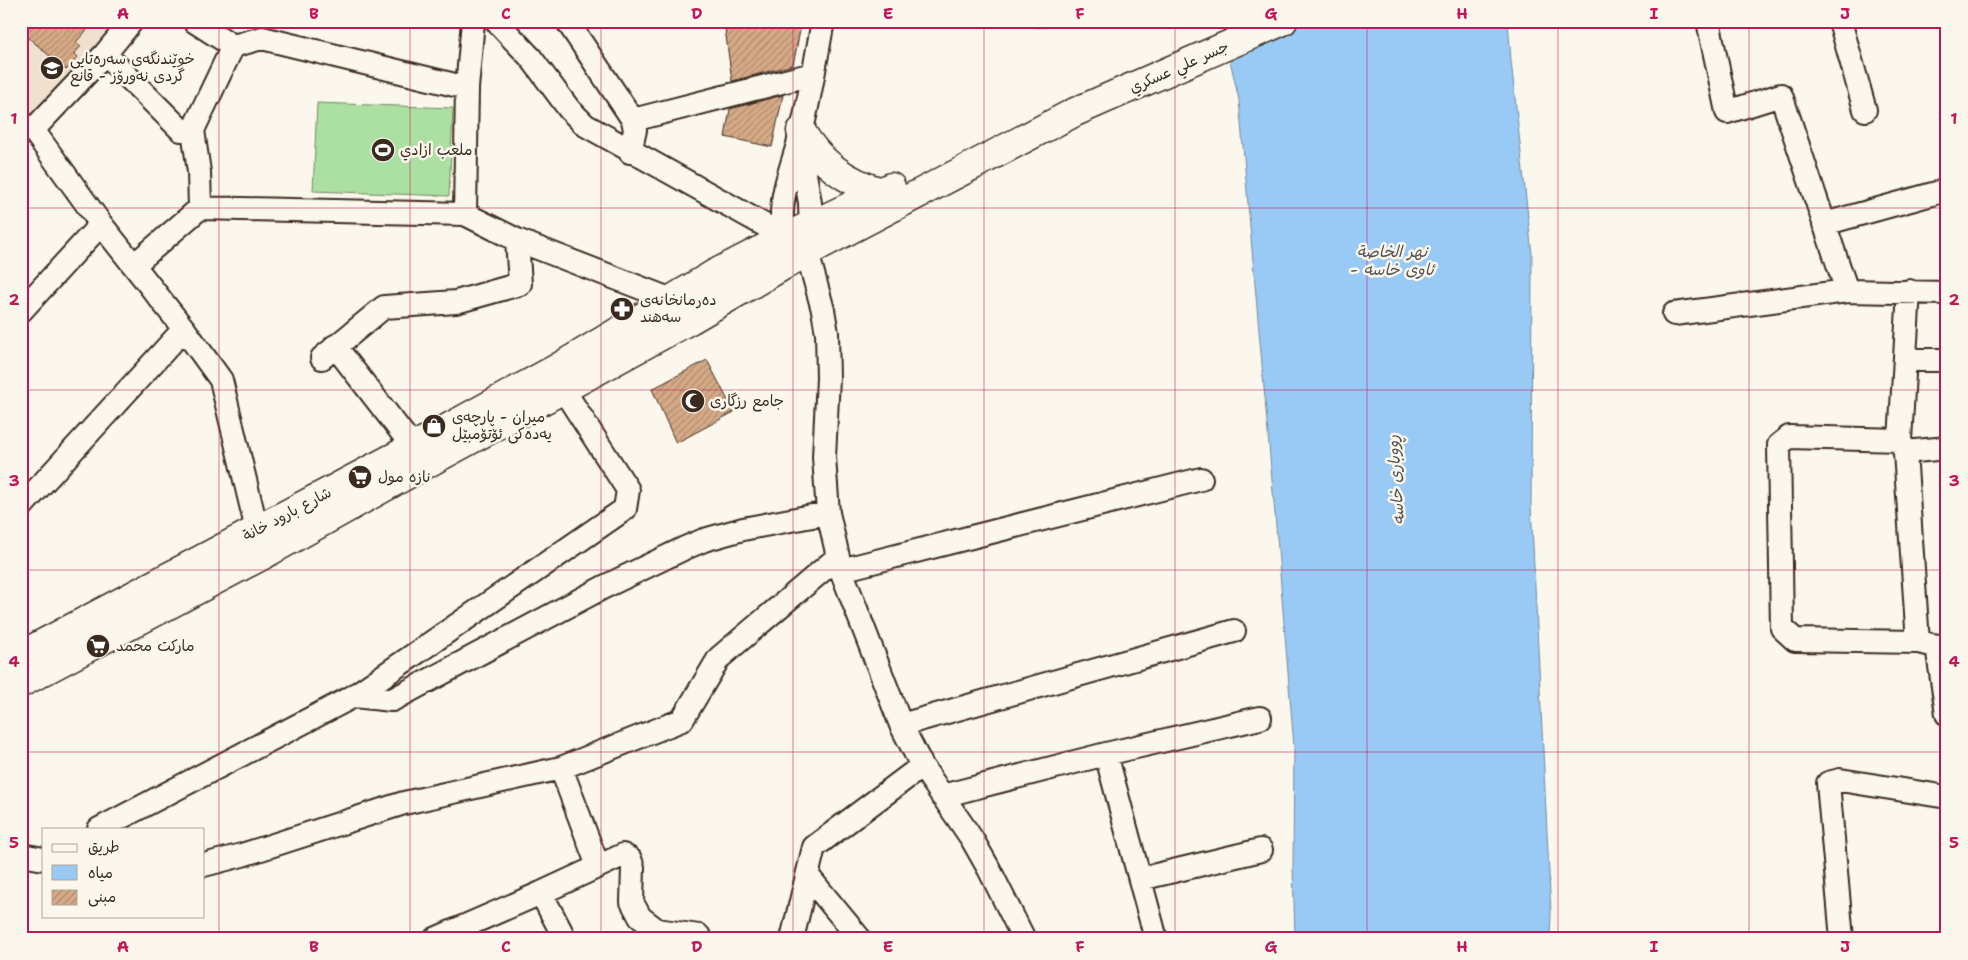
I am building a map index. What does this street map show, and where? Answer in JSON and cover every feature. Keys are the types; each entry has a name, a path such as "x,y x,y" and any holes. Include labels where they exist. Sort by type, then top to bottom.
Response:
{"main road":[{"name":"جسر علي عسكري","path":"1073,105 1245,21"},
{"name":"جسر علي عسكري","path":"1073,105 1283,21"},
{"path":"801,238 882,192 1073,105"},
{"path":"801,238 1073,105"},
{"path":"800,135 835,171 857,184 882,192"},
{"name":"شارع بارود خانة","path":"21,683 263,555 728,298 782,266 801,238"},
{"name":"شارع بارود خانة","path":"21,655 413,447 559,367 714,274 801,238"},
{"path":"714,274 728,298"}],"street":[{"path":"132,21 105,54 27,127 221,380 257,530"},
{"path":"194,21 233,46 262,38 466,88"},
{"path":"465,214 466,88 473,21"},
{"path":"496,21 531,58 576,117 585,125 630,152 801,238"},
{"path":"567,21 633,120 635,134 630,152"},
{"path":"823,21 800,135 784,199 782,219 801,238 823,310 829,356 824,457 828,513 839,563 901,726 922,766 972,839 1024,939"},
{"path":"1708,21 1727,112 1781,95 1847,291"},
{"path":"1840,21 1866,110"},
{"path":"200,208 199,172 193,130 233,46"},
{"path":"105,54 181,130 193,130"},
{"path":"633,120 813,74"},
{"path":"1824,224 1947,190"},
{"path":"134,265 200,208 465,214 518,240 672,300"},
{"path":"21,311 101,224"},
{"path":"413,447 329,352 384,307 456,302 520,284 518,240"},
{"path":"1674,314 1847,291 1947,293"},
{"path":"1909,291 1903,446 1947,714"},
{"path":"21,506 184,330"},
{"path":"1906,360 1947,360"},
{"path":"101,828 354,696 625,509 628,490 563,389"},
{"path":"1934,644 1795,640 1782,628 1779,445 1789,437 1947,448"},
{"path":"205,865 242,856 404,803 561,768 682,720 719,658 839,563 1201,479"},
{"path":"354,696 392,700 621,578 704,540 743,529 828,513"},
{"path":"901,726 1234,631"},
{"path":"942,796 1106,754 1260,718"},
{"path":"1106,754 1156,939"},
{"path":"792,939 814,847 922,766"},
{"path":"561,768 598,866"},
{"path":"1842,939 1828,783 1840,780 1947,797"},
{"path":"1140,879 1261,850"},
{"path":"435,939 623,855 630,859 633,867 632,902 640,917 657,930 699,936"},
{"path":"808,876 860,939"},
{"path":"541,893 565,939"}],"shaded area":[{"name":"خوێندنگەی سەرەتایی گردی نەورۆز - قانع","path":"21,21 121,21 36,124 21,115"}],"green space":[{"name":"ملعب ازادي","path":"317,103 453,108 449,196 313,191"}],"water":[{"path":"1022,21 1065,21 1048,27 1037,27"},
{"name":"نهر الخاصة - ئاوی خاسە","path":"1221,21 1508,21 1532,254 1531,504 1551,914 1550,939 1295,939 1293,867 1294,747 1239,100"}],"building":[{"path":"27,21 95,21 76,42 81,46 74,54 78,57 66,70 29,38 21,47 21,27"},
{"path":"724,21 802,21 793,65 732,81"},
{"path":"783,95 772,147 725,137 730,109"},
{"name":"جامع رزگاری","path":"707,360 734,412 676,443 652,389"}],"place":[{"name":"خوێندنگەی سەرەتایی گردی نەورۆز - قانع","path":"52,68"},
{"name":"ملعب ازادي","path":"383,150"},
{"name":"دەرمانخانەی سەهند","path":"622,309"},
{"name":"جامع رزگاری","path":"693,401"},
{"name":"میران - پارچەی یەدەکی ئۆتۆمبێل","path":"434,426"},
{"name":"نازه مول","path":"360,477"},
{"name":"ماركت محمد","path":"98,646"}],"water label":[{"name":"ڕووباری خاسە","path":"1395,480"}]}
